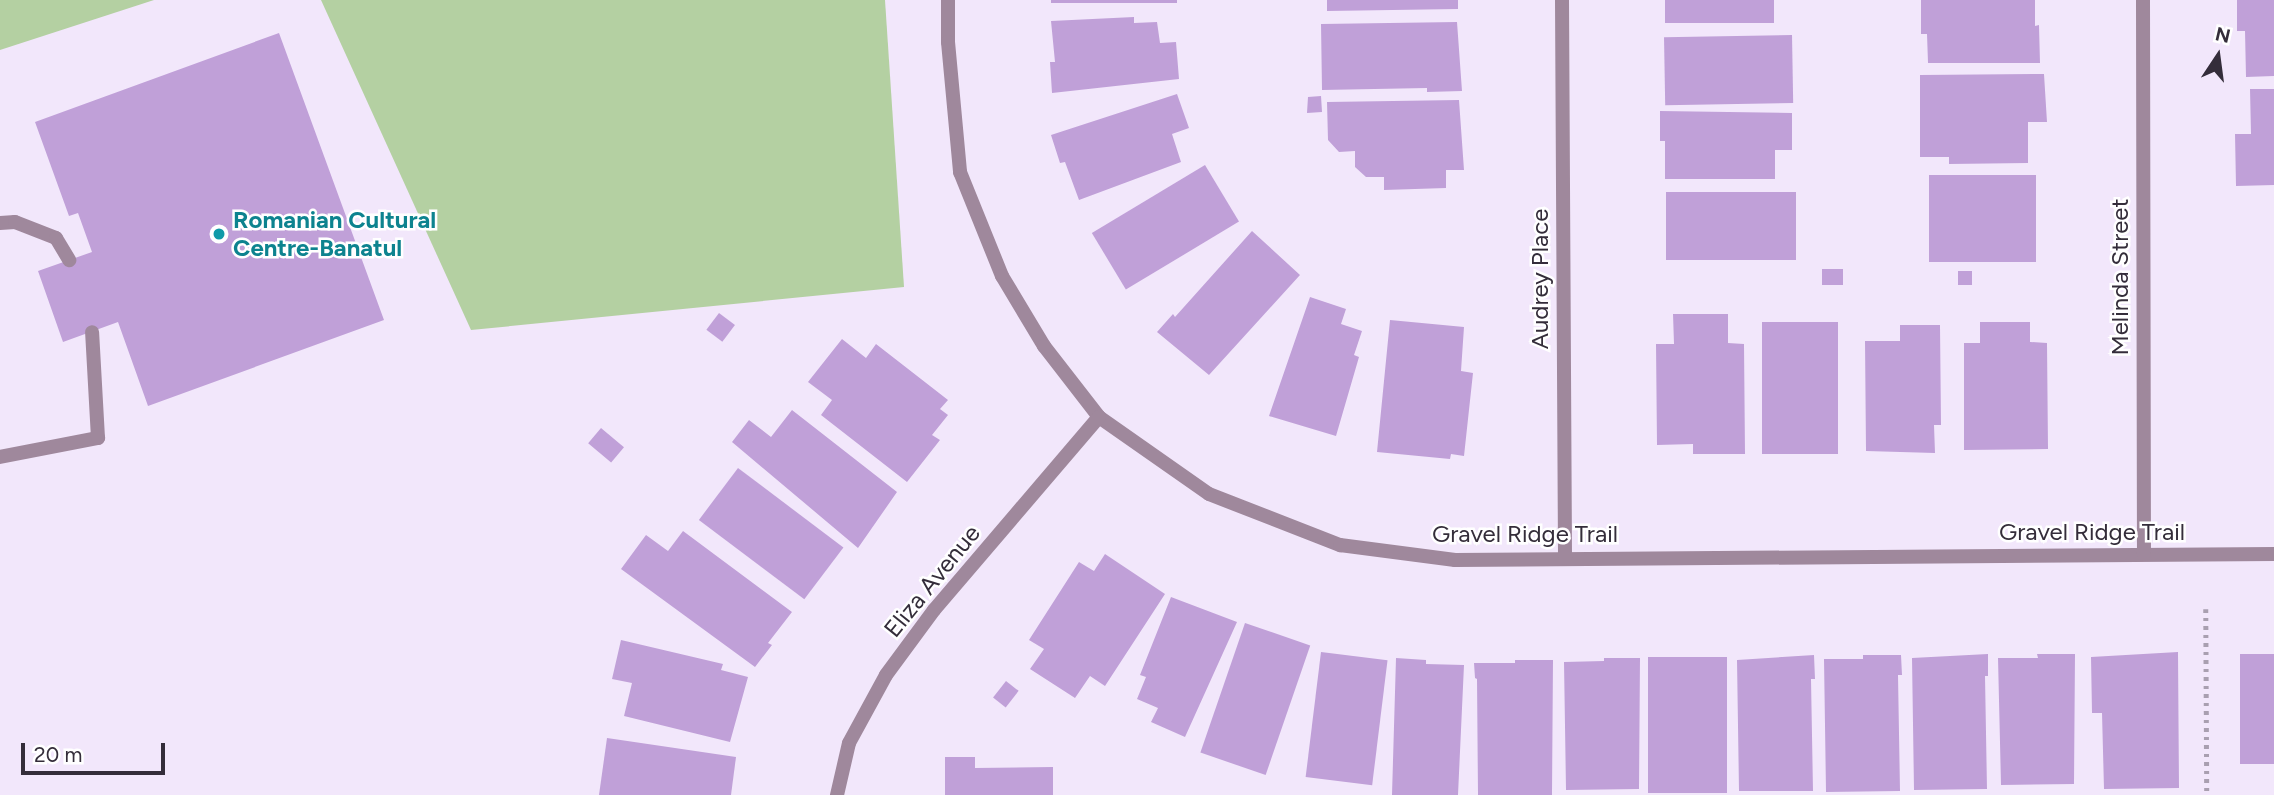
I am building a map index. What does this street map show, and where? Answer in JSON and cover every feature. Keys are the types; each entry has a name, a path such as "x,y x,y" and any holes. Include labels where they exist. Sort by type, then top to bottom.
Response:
{"street":[{"name":"Gravel Ridge Trail","path":"947,0 948,42 960,172 1002,276 1044,346 1099,417 1209,494 1340,545 1455,560 2274,554"},
{"name":"Audrey Place","path":"1562,0 1565,558"},
{"name":"Melinda Street","path":"2143,0 2144,554"},
{"path":"0,223 15,222 56,238 69,260"},
{"path":"0,457 98,438 92,332"},
{"name":"Eliza Avenue","path":"837,795 849,743 886,675 934,610 1099,417"}],"path":[{"path":"2206,609 2207,795"}],"green space":[{"path":"0,0 154,0 0,50"},
{"path":"321,0 885,0 904,287 471,330"}],"building":[{"path":"1051,0 1177,0 1177,3 1051,3"},
{"path":"1327,0 1458,0 1458,9 1327,11"},
{"path":"1665,0 1774,0 1774,23 1665,23"},
{"path":"1921,0 2035,0 2040,63 1928,63 1927,34 1921,34"},
{"path":"2237,0 2274,0 2274,76 2246,77 2245,31 2237,31"},
{"path":"1134,17 1134,23 1157,22 1160,43 1176,42 1179,79 1052,93 1050,62 1055,62 1051,21"},
{"path":"1457,22 1462,91 1427,92 1427,88 1322,90 1321,24"},
{"name":"Romanian Cultural Centre-Banatul","path":"279,33 384,320 148,406 118,322 63,342 38,271 92,252 78,213 69,216 35,122"},
{"path":"1792,35 1793,103 1665,105 1664,37"},
{"path":"2044,74 2047,122 2028,122 2028,163 1949,164 1949,157 1920,157 1920,75"},
{"path":"2250,89 2274,89 2274,185 2236,186 2235,134 2251,134"},
{"path":"1177,94 1189,128 1172,134 1181,162 1079,200 1065,162 1060,163 1051,135"},
{"path":"1321,96 1322,112 1307,113 1308,97"},
{"path":"1459,100 1464,170 1446,170 1446,188 1384,190 1384,177 1366,177 1355,167 1355,151 1339,152 1328,140 1327,102"},
{"path":"1660,111 1792,113 1792,150 1775,150 1775,179 1665,179 1665,141 1660,141"},
{"path":"1205,165 1239,222 1126,290 1092,233"},
{"path":"1929,175 2036,175 2036,262 1929,262"},
{"path":"1666,192 1796,192 1796,260 1666,260"},
{"path":"1252,231 1300,275 1209,375 1157,332 1173,314 1175,317"},
{"path":"1822,269 1843,269 1843,285 1822,285"},
{"path":"1958,271 1972,271 1972,285 1958,285"},
{"path":"1310,297 1346,309 1341,324 1362,331 1354,355 1359,357 1336,436 1269,416"},
{"path":"719,313 735,325 722,342 706,330"},
{"path":"1673,314 1728,314 1728,343 1744,344 1745,454 1693,454 1693,444 1657,445 1656,344 1674,344"},
{"path":"1390,320 1464,327 1461,371 1473,373 1464,456 1451,454 1450,459 1377,452"},
{"path":"1762,322 1838,322 1838,454 1762,454"},
{"path":"1980,322 2030,322 2030,342 2047,343 2048,449 1964,450 1964,343 1980,343"},
{"path":"1900,325 1940,325 1941,425 1934,425 1935,453 1866,451 1865,341 1900,341"},
{"path":"842,339 866,358 876,344 948,400 940,409 948,415 932,435 940,440 907,482 821,415 832,400 808,382"},
{"path":"792,410 897,492 858,548 732,442 749,420 771,437"},
{"path":"601,428 624,447 611,463 588,443"},
{"path":"738,468 843,547 804,599 699,520"},
{"path":"683,531 792,612 768,643 772,645 755,667 621,569 646,535 668,551"},
{"path":"1105,554 1165,594 1105,686 1090,676 1075,698 1030,669 1044,649 1029,640 1079,562 1094,571"},
{"path":"1171,597 1237,622 1185,737 1151,722 1158,708 1137,699 1146,677 1140,675"},
{"path":"1245,623 1310,645 1266,775 1200,753"},
{"path":"621,640 723,664 721,670 748,677 730,742 624,716 632,683 612,679"},
{"path":"1321,652 1388,660 1372,785 1306,777"},
{"path":"2178,652 2179,788 2104,789 2102,713 2092,713 2091,657"},
{"path":"1988,654 1988,676 1985,676 1987,789 1914,790 1912,658"},
{"path":"2037,654 2075,654 2074,784 2001,785 1998,658 2038,658"},
{"path":"2240,654 2274,654 2274,764 2240,764"},
{"path":"1814,655 1815,679 1811,679 1813,791 1739,791 1737,660"},
{"path":"1863,655 1901,655 1902,675 1898,675 1900,791 1826,792 1824,659 1863,659"},
{"path":"1648,657 1727,657 1727,793 1648,793"},
{"path":"1396,658 1426,660 1426,664 1464,665 1458,795 1392,795"},
{"path":"1604,658 1640,658 1639,789 1566,790 1564,662 1604,661"},
{"path":"1515,660 1553,660 1552,795 1478,795 1477,679 1474,663 1515,663"},
{"path":"1006,681 1019,691 1006,707 993,698"},
{"path":"607,738 736,757 731,795 599,795"},
{"path":"945,757 975,757 975,768 1053,767 1053,795 945,795"}],"place":[{"name":"Romanian Cultural Centre-Banatul","path":"219,234"}]}
